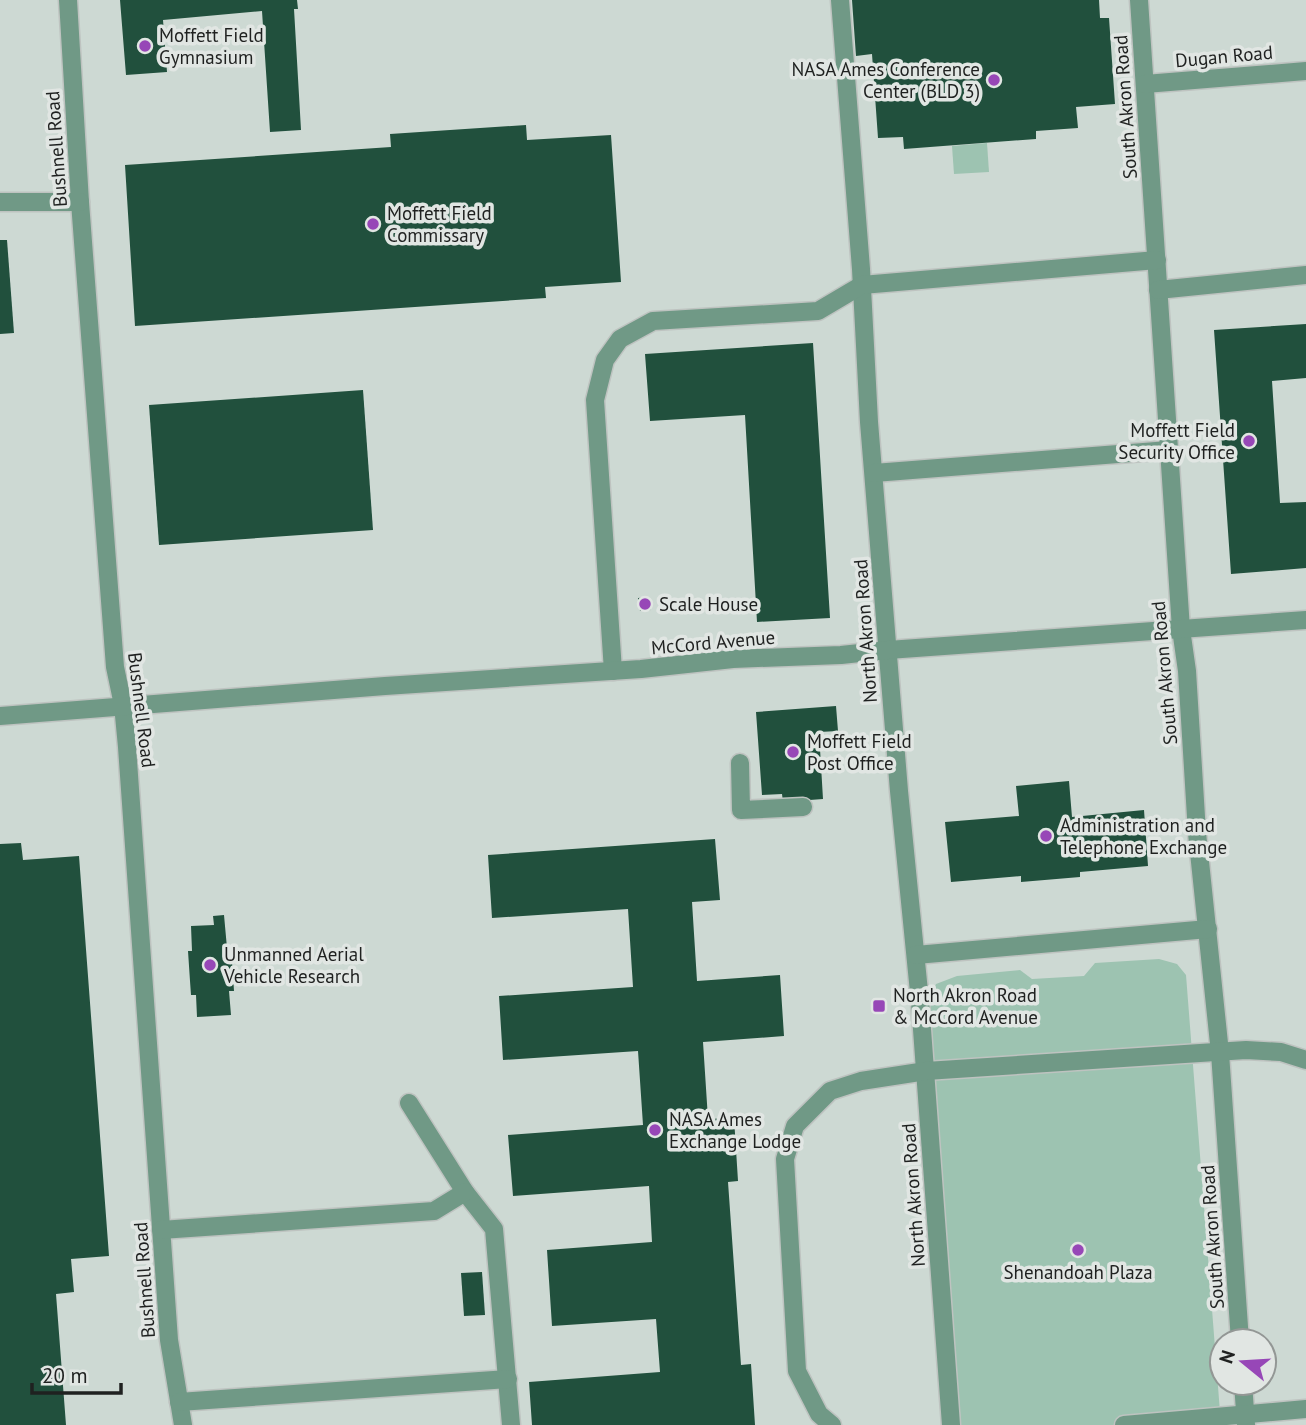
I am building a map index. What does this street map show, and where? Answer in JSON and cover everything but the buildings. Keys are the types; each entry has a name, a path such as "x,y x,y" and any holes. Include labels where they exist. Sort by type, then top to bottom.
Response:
{"street":[{"name":"Bushnell Road","path":"68,0 114,667 123,705 169,1340 183,1425"},
{"name":"North Akron Road","path":"840,0 874,473 898,778 926,1071 951,1425"},
{"name":"South Akron Road","path":"1139,0 1181,629 1187,671 1198,833 1220,1053 1239,1327"},
{"name":"Dugan Road","path":"1145,84 1306,71"},
{"path":"0,202 80,202"},
{"path":"612,671 595,400 605,360 620,339 653,321 818,312 862,285 1157,260"},
{"path":"1158,290 1306,275"},
{"path":"874,473 1169,450"},
{"name":"McCord Avenue","path":"0,716 733,660 841,655 1306,620"},
{"path":"740,763 741,810 803,807"},
{"path":"916,955 1208,929"},
{"path":"832,1425 819,1414 797,1371 785,1159 795,1126 830,1091 861,1081 926,1071 1246,1050 1281,1052 1306,1060"},
{"path":"409,1103 465,1192 494,1229 511,1425"},
{"path":"161,1230 434,1211 465,1192"},
{"path":"179,1402 508,1379"},
{"path":"1244,1397 1246,1420"},
{"path":"1125,1425 1246,1420 1306,1409"}],"shaded area":[{"path":"0,0 1306,0 1306,1425 0,1425"}],"green space":[{"path":"987,143 989,172 954,174 952,146"},
{"name":"Shenandoah Plaza","path":"1159,959 1177,964 1186,975 1213,1327 1208,1327 1208,1397 1219,1397 1221,1425 961,1425 929,999 936,984 957,976 1020,970 1032,979 1084,976 1095,963"}],"place":[{"name":"Moffett Field Gymnasium","path":"145,46"},
{"name":"NASA Ames Conference Center (BLD 3)","path":"994,80"},
{"name":"Moffett Field Commissary","path":"373,224"},
{"name":"Moffett Field Security Office","path":"1249,441"},
{"name":"Scale House","path":"645,604"},
{"name":"Moffett Field Post Office","path":"793,752"},
{"name":"Administration and Telephone Exchange","path":"1046,836"},
{"name":"Unmanned Aerial Vehicle Research","path":"210,965"},
{"name":"North Akron Road & McCord Avenue","path":"879,1006"},
{"name":"NASA Ames Exchange Lodge","path":"655,1130"},
{"name":"Shenandoah Plaza","path":"1078,1250"}]}
